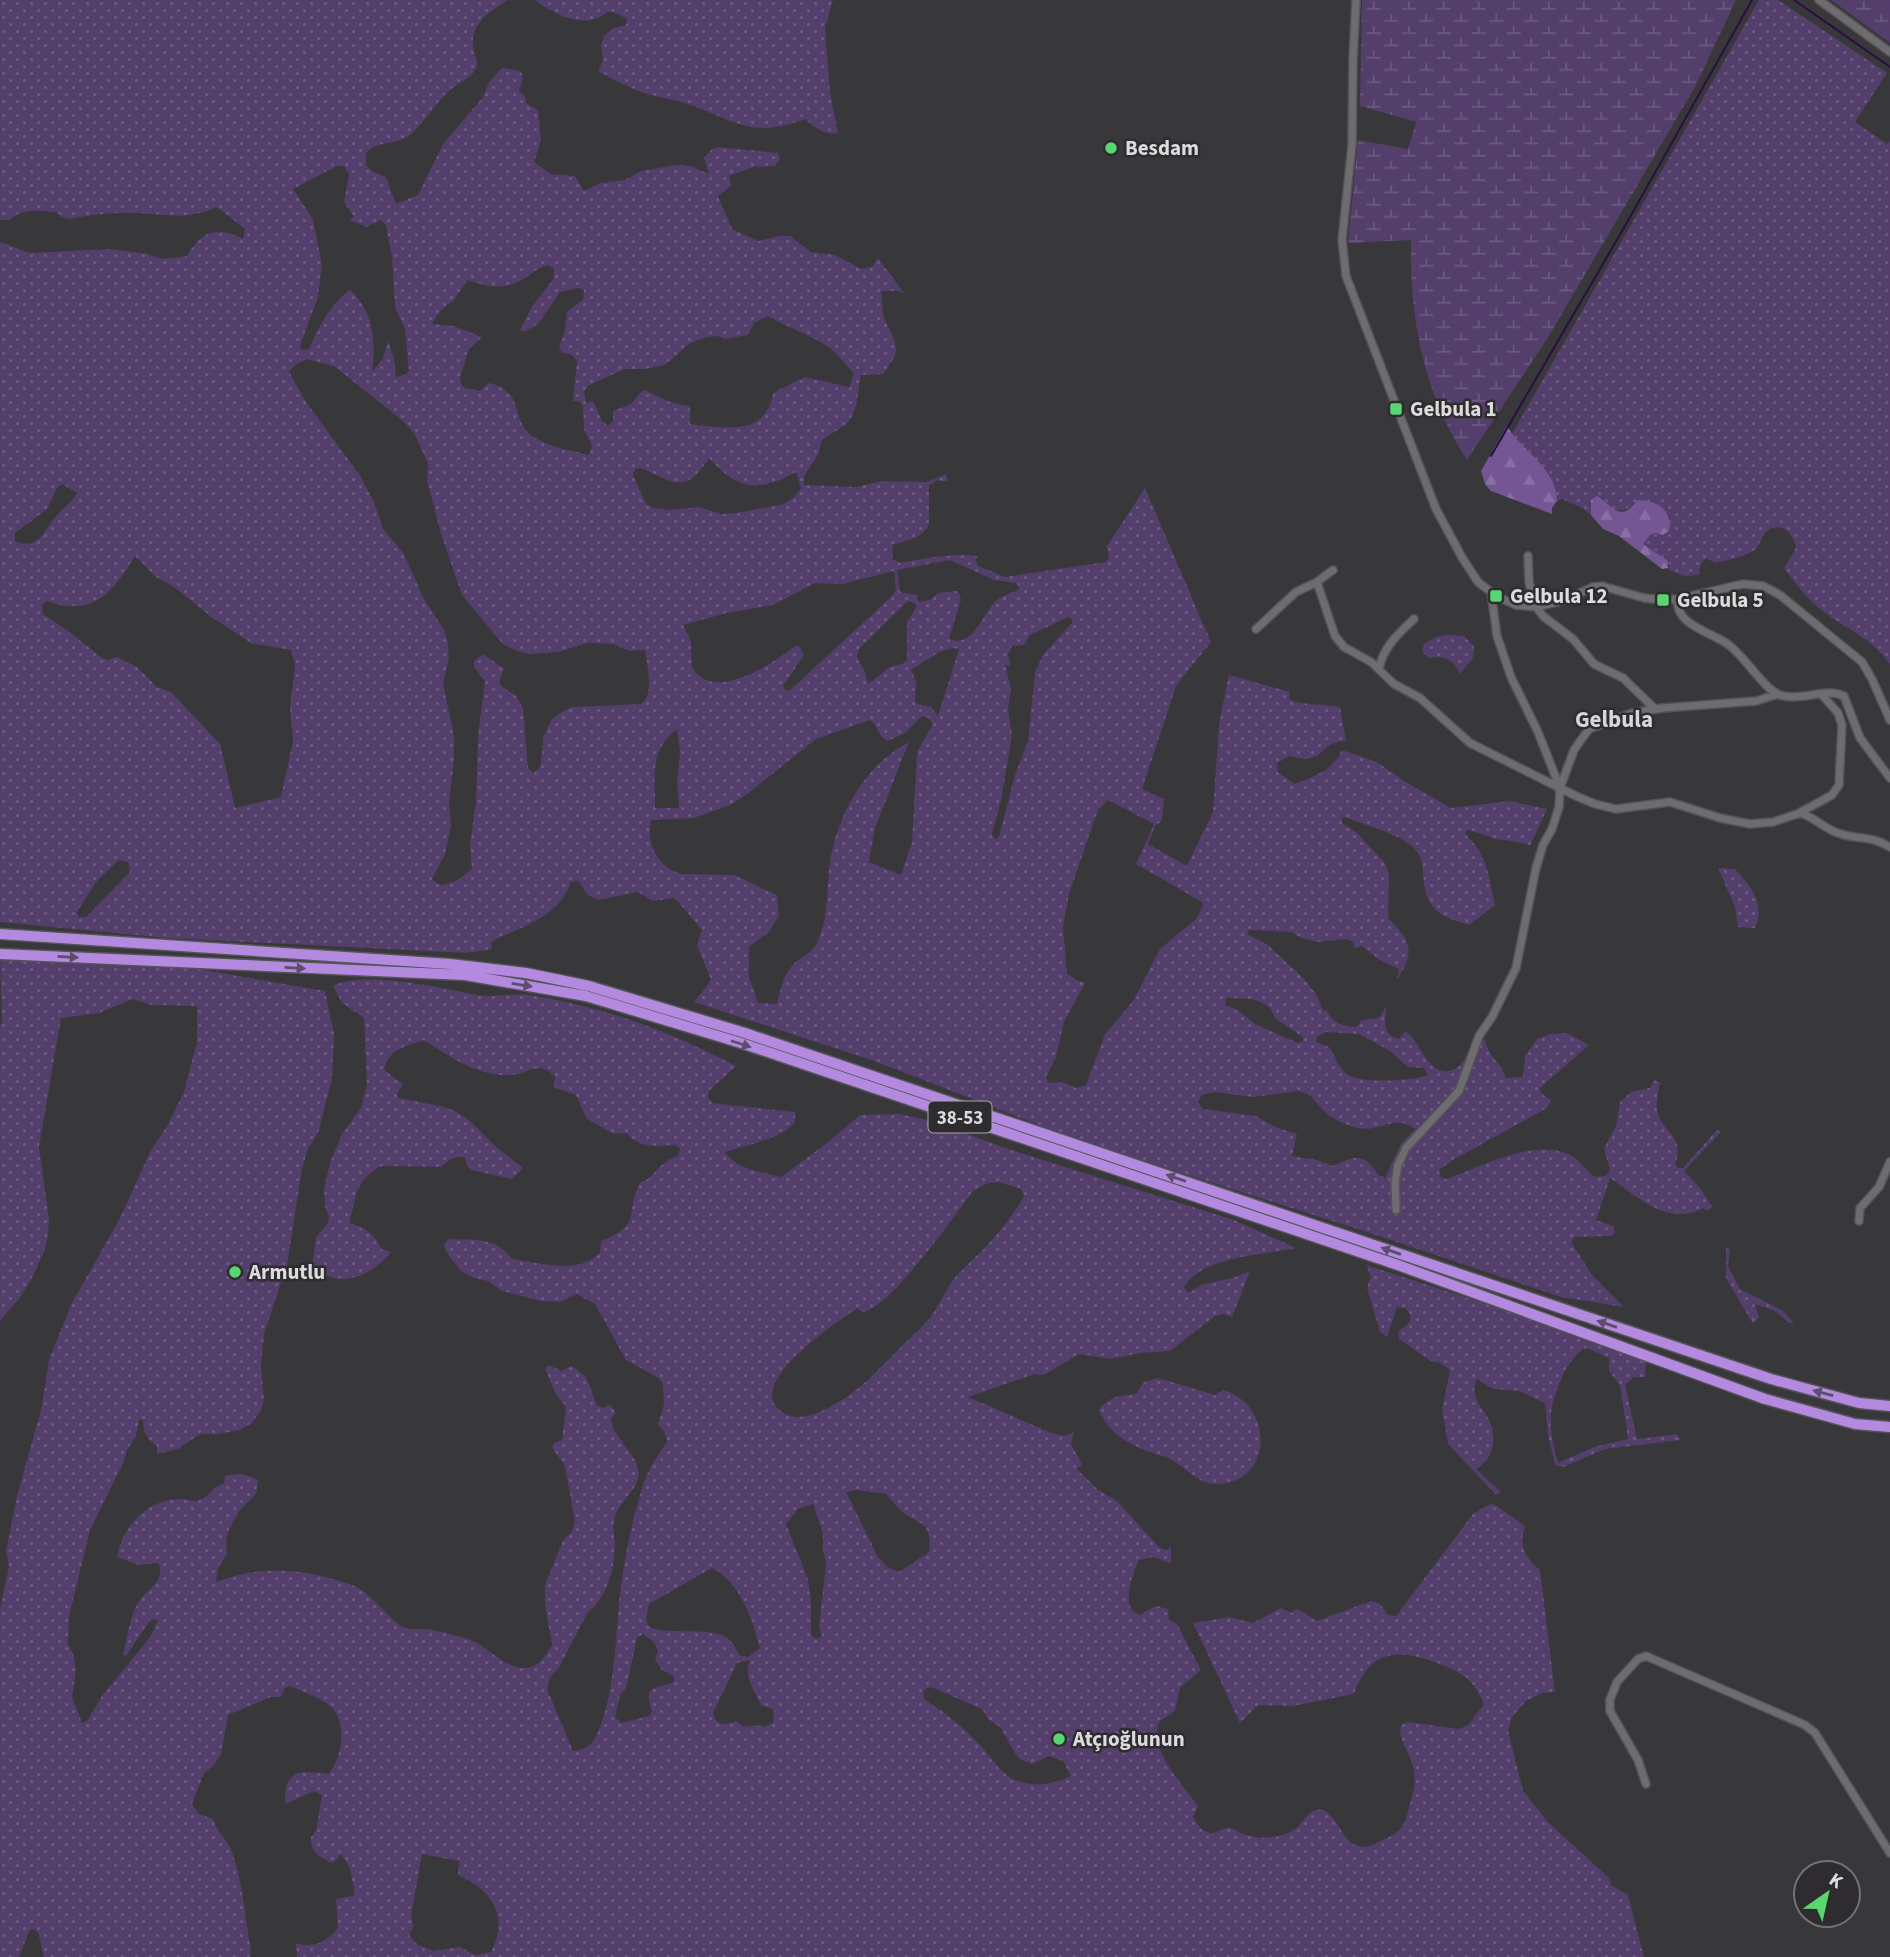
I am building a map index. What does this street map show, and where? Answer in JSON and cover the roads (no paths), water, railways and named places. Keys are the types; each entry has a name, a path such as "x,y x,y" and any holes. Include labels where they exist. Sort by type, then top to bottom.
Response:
{"highway":[{"name":"38-53","path":"0,934 450,964 526,973 589,986 745,1033 1771,1379 1859,1403 1890,1406"},
{"name":"38-53","path":"0,954 464,975 586,996 741,1044 1382,1260 1765,1399 1855,1424 1890,1427"}],"street":[{"path":"1356,0 1352,145 1342,240 1346,276 1436,509 1462,559 1478,582 1491,592 1516,604 1536,607 1562,601 1593,587 1602,586 1644,598 1663,600 1743,584 1763,586 1780,595 1862,662 1890,720"},
{"path":"1819,0 1890,52"},
{"path":"1528,556 1536,607 1573,639 1594,664 1623,678 1655,709"},
{"path":"1256,629 1296,592 1317,582 1333,570"},
{"path":"1317,582 1335,636 1344,647 1371,662 1394,684 1420,698 1470,743 1595,804 1616,808 1670,802 1720,818 1750,824 1773,822 1800,813 1832,795 1839,785 1842,725 1831,703 1821,695"},
{"path":"1491,592 1497,636 1507,665 1560,788"},
{"path":"1678,599 1678,610 1684,618 1729,644 1778,694"},
{"path":"1379,669 1381,659 1394,639 1414,619"},
{"path":"1396,1210 1395,1182 1398,1164 1406,1148 1459,1091 1479,1036 1492,1017 1516,968 1536,868 1559,807 1560,788 1574,750 1589,729 1632,713 1655,709 1756,701 1778,694 1800,698 1837,693 1846,699 1860,738 1890,778"},
{"path":"1800,813 1843,835 1860,836 1890,847"},
{"path":"1858,1221 1860,1208 1879,1187 1890,1162"},
{"path":"1646,1784 1638,1760 1610,1710 1610,1700 1617,1682 1637,1659 1646,1656 1805,1725 1815,1733 1890,1853"}],"waterway":[{"path":"1491,456 1752,0"},
{"path":"1794,0 1890,67"}],"place":[{"name":"Besdam","path":"1111,148"},
{"name":"Gelbula 1","path":"1396,409"},
{"name":"Gelbula 12","path":"1496,596"},
{"name":"Gelbula 5","path":"1663,600"},
{"name":"Armutlu","path":"235,1272"},
{"name":"Atçıoğlunun","path":"1059,1739"}],"district":[{"name":"Gelbula","path":"1614,719"}]}
